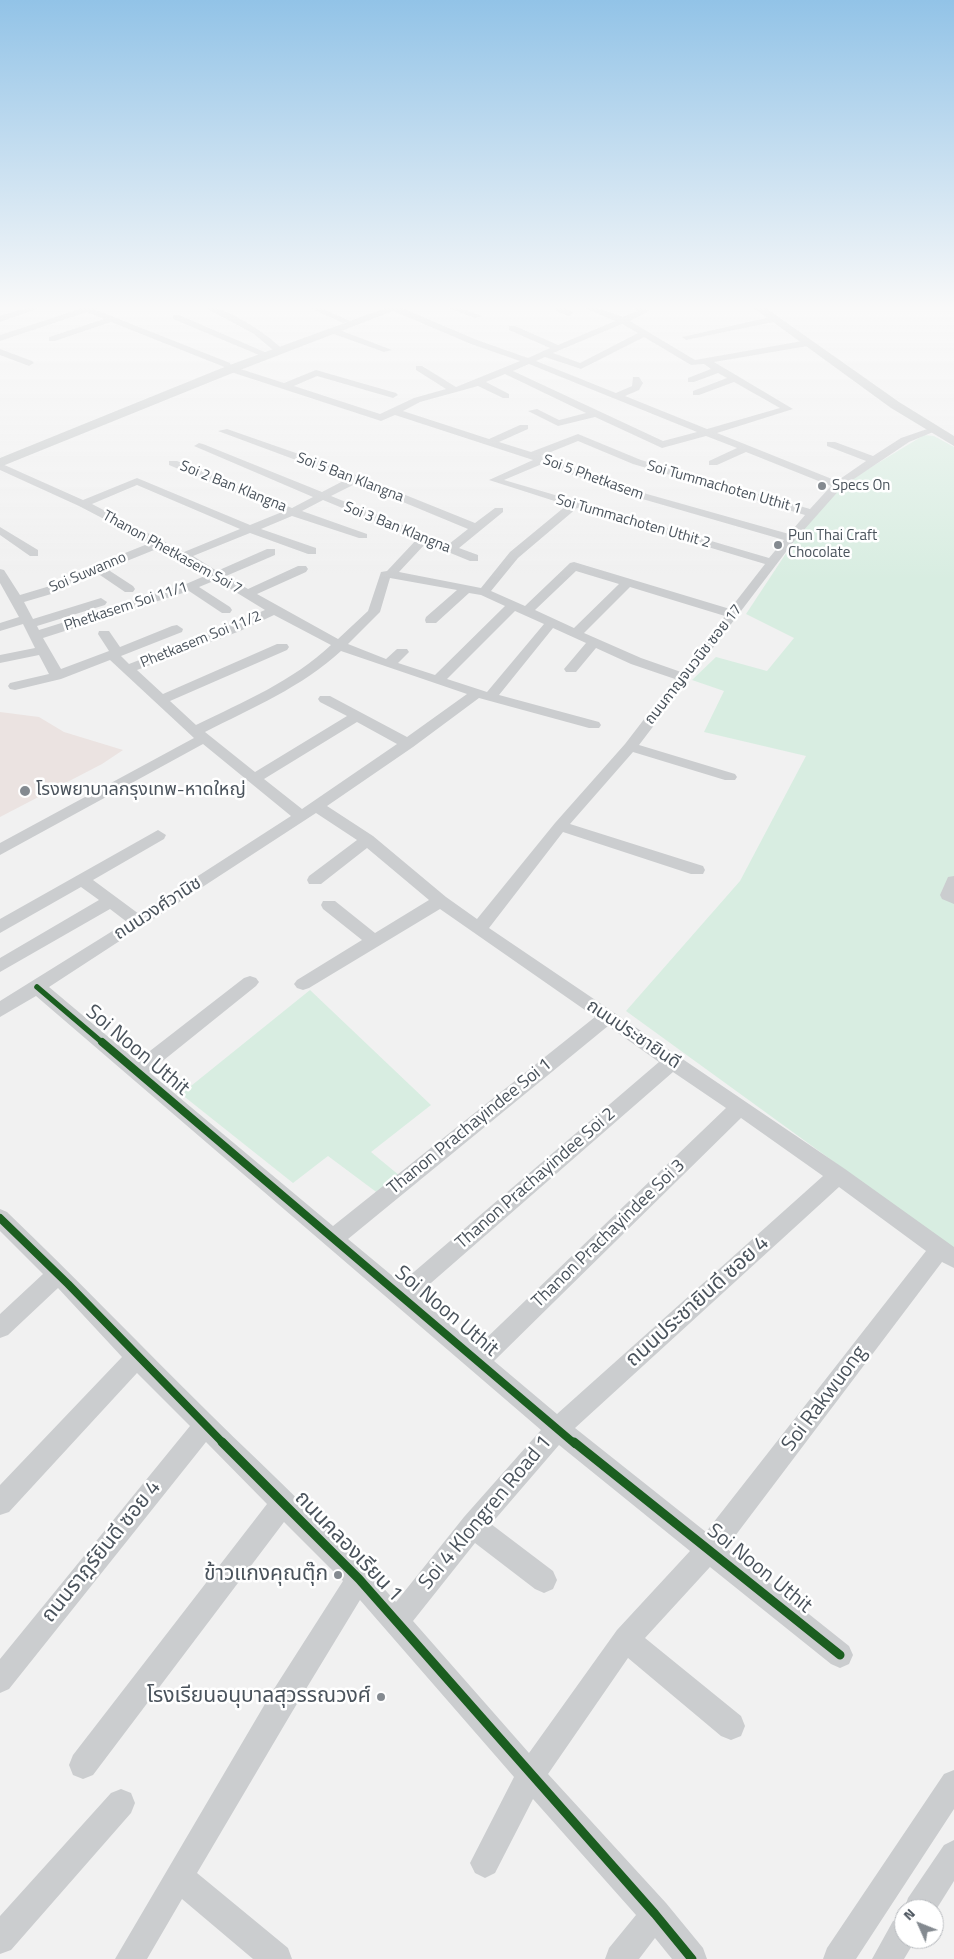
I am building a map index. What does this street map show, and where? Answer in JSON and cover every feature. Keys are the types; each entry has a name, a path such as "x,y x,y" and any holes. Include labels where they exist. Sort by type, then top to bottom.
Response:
{"main road":[{"path":"0,456 49,439 153,397"},
{"path":"889,397 933,430 954,442"},
{"path":"896,397 954,432"},
{"path":"0,464 49,439"}],"street":[{"path":"317,397 381,418 417,400 427,397"},
{"path":"360,411 388,397"},
{"path":"560,397 662,445 708,434 788,409 768,397"},
{"path":"619,397 838,485"},
{"path":"533,411 560,423 594,414"},
{"name":"Soi 5 Phetkasem","path":"396,412 491,442 643,496 791,538"},
{"path":"204,443 234,423"},
{"path":"491,442 524,427"},
{"name":"ถนนกาญจนวนิช ซอย 17","path":"479,929 560,826 630,747 812,513 838,485 873,460 905,440 933,430"},
{"name":"Soi Tummachoten Uthit 1","path":"531,456 578,437 637,462 812,513"},
{"name":"Soi 5 Ban Klangna","path":"204,443 356,479 476,528"},
{"name":"Soi 3 Ban Klangna","path":"204,443 321,497 474,558"},
{"name":"Soi 2 Ban Klangna","path":"204,443 173,462 292,512 363,536"},
{"path":"831,444 873,460"},
{"path":"713,463 745,448"},
{"name":"Soi Tummachoten Uthit 2","path":"542,460 494,480 773,564"},
{"name":"Thanon Phetkasem Soi 7","path":"0,464 184,556 274,610 340,646 438,680 594,725"},
{"path":"184,556 292,512 356,479"},
{"path":"83,504 137,481 250,529 312,551"},
{"path":"484,592 514,556 574,505"},
{"path":"450,549 499,510"},
{"path":"0,530 34,553"},
{"path":"391,574 424,539"},
{"name":"Soi Suwanno","path":"17,600 54,588 158,544"},
{"path":"701,557 713,546"},
{"name":"Phetkasem Soi 11/1","path":"30,627 190,587 271,552"},
{"path":"526,612 574,566 733,614"},
{"path":"99,569 129,589"},
{"path":"247,594 302,569"},
{"path":"0,573 17,600 57,676"},
{"path":"0,850 299,677 340,646 374,612 385,575 391,574 484,592 636,661 683,677"},
{"path":"575,634 628,582"},
{"path":"190,587 226,610"},
{"path":"432,620 466,589"},
{"path":"0,627 30,627 101,602"},
{"path":"438,680 512,606"},
{"name":"Phetkasem Soi 11/2","path":"128,669 235,628 274,610"},
{"name":"ถนนวงศ์วานิช","path":"0,1010 139,922 484,694 551,623"},
{"path":"15,686 57,676 177,629"},
{"name":"ถนนประชายินดี","path":"104,634 115,654 128,669 200,735 253,779 308,811 367,840 440,901 479,929 838,1175 947,1254"},
{"path":"571,668 594,642"},
{"path":"161,700 282,647"},
{"path":"0,659 42,650"},
{"path":"388,664 402,652"},
{"path":"325,699 408,744"},
{"path":"253,779 357,716"},
{"path":"630,747 730,777"},
{"path":"560,826 697,870"},
{"path":"0,927 158,835"},
{"path":"315,880 367,840"},
{"path":"82,880 139,922"},
{"path":"954,881 948,895 954,898"},
{"path":"0,966 110,900"},
{"path":"303,984 440,901"},
{"path":"329,905 374,941"},
{"path":"136,1072 250,982"},
{"name":"Soi Noon Uthit","path":"37,987 479,1360 557,1429 840,1655"},
{"name":"Thanon Prachayindee Soi 1","path":"334,1238 607,1017"},
{"name":"Thanon Prachayindee Soi 2","path":"401,1296 672,1062"},
{"name":"Thanon Prachayindee Soi 3","path":"479,1360 739,1108"},
{"name":"ถนนประชายินดี ซอย 4","path":"557,1429 838,1175"},
{"name":"ถนนคลองเรียน 1","path":"2,1224 58,1274 137,1357 359,1579 530,1775 655,1914 692,1959"},
{"name":"Soi Rakwuong","path":"485,1863 530,1775 626,1639 709,1549 947,1254"},
{"path":"0,1328 58,1274"},
{"path":"0,1503 137,1357"},
{"name":"ถนนราฎร์ยินดี ซอย 4","path":"0,1680 205,1425"},
{"name":"Soi 4 Klongren Road 1","path":"397,1621 473,1526 557,1429"},
{"path":"83,1765 284,1502"},
{"path":"473,1526 544,1580"},
{"path":"130,1959 180,1878 282,1702 359,1579"},
{"path":"626,1639 731,1726"},
{"path":"838,1959 954,1784"},
{"path":"0,1939 121,1803"},
{"path":"925,1899 954,1855"},
{"path":"180,1878 277,1959"},
{"path":"620,1959 655,1914"},
{"path":"887,1959 894,1948"}],"shaded area":[{"name":"โรงพยาบาลกรุงเทพ-หาดใหญ่","path":"0,712 39,717 64,732 123,750 102,764 0,817"}],"green space":[{"path":"924,435 934,436 954,447 954,1249 626,1011 740,881 806,756 704,732 724,691 692,680 716,657 767,671 794,638 746,614 806,523 837,488"},
{"path":"310,990 431,1105 371,1152 400,1176 383,1197 328,1156 293,1183 181,1094"}],"cycle path":[{"path":"37,987 557,1429 840,1655"},
{"path":"0,1218 68,1284 137,1357 359,1579 530,1775 655,1914 692,1959"}],"place":[{"name":"Specs On","path":"822,486"},
{"name":"Pun Thai Craft Chocolate","path":"778,545"},
{"name":"โรงพยาบาลกรุงเทพ-หาดใหญ่","path":"25,791"},
{"name":"ข้าวแกงคุณตุ๊ก","path":"338,1575"},
{"name":"โรงเรียนอนุบาลสุวรรณวงศ์","path":"381,1697"}]}
